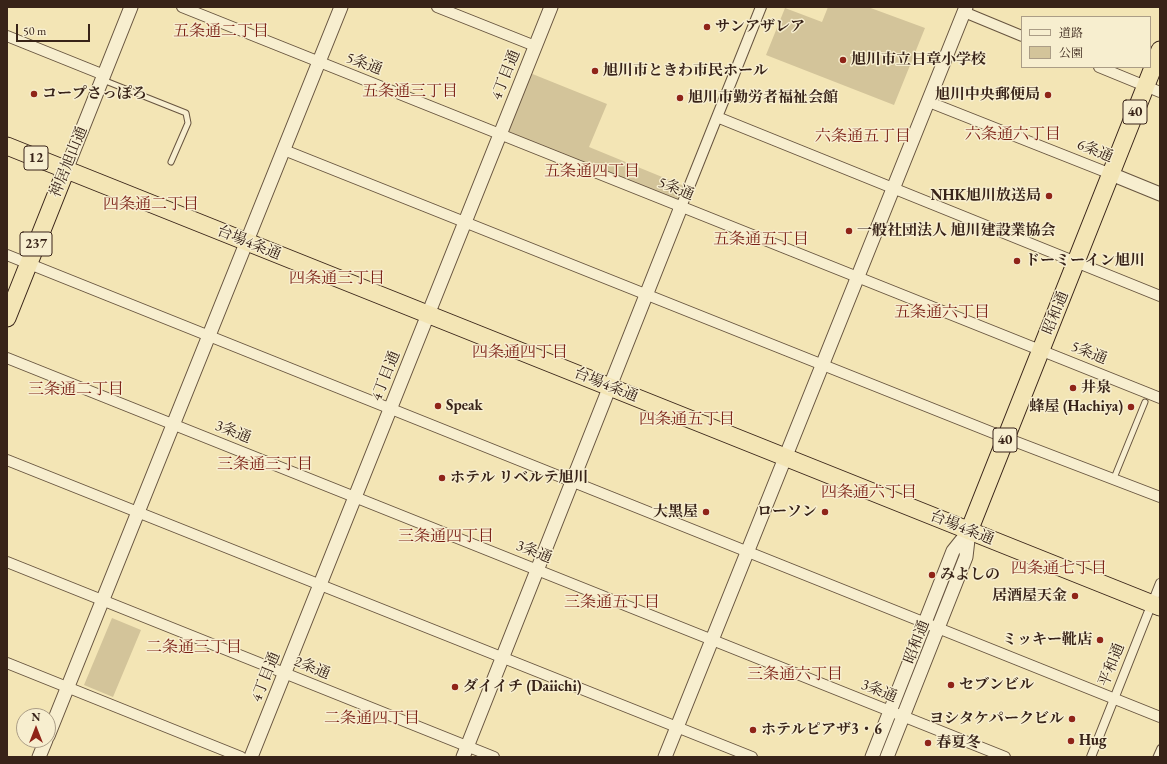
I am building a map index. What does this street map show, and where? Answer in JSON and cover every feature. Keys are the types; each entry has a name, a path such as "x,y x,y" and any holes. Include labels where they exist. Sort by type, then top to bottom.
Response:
{"highway":[{"name":"昭和通","path":"969,531 1110,174 1153,89 1160,50"},
{"name":"台場4条通","path":"7,146 1156,605"},
{"name":"神居旭山通","path":"7,318 66,170"}],"street":[{"name":"神居旭山通","path":"66,170 131,7"},
{"name":"5条通","path":"182,7 1160,398"},
{"path":"56,717 208,335 341,7"},
{"path":"437,7 535,46"},
{"name":"4丁目通","path":"251,757 551,7"},
{"path":"465,752 761,7"},
{"path":"665,757 965,10 1021,36"},
{"path":"7,36 103,77"},
{"path":"1101,68 1153,89"},
{"name":"6条通","path":"929,102 1160,194"},
{"path":"717,117 894,190 1160,296"},
{"path":"284,150 1006,438 1114,478 1160,497"},
{"path":"7,255 572,480 1160,717"},
{"name":"3条通","path":"7,358 1005,757"},
{"path":"7,460 752,757"},
{"name":"昭和通","path":"872,757 953,551 969,531"},
{"name":"昭和通","path":"887,757 966,557 969,531"},
{"name":"2条通","path":"7,562 285,673 465,752 494,757"},
{"name":"平和通","path":"1090,757 1114,698 1156,605 1160,583"},
{"path":"7,663 241,757"}],"lane":[{"path":"103,77 186,113 188,123 171,162"},
{"path":"1114,478 1145,402"},
{"path":"1156,757 1160,748"}],"green space":[{"path":"828,7 868,7 925,28 894,105 766,55 785,8 822,22"},
{"path":"530,73 607,104 589,147 689,188 681,207 507,136"},
{"path":"112,618 141,630 113,697 84,685"}],"place":[{"name":"サンアザレア","path":"707,27"},
{"name":"旭川市立日章小学校","path":"843,60"},
{"name":"旭川市ときわ市民ホール","path":"595,71"},
{"name":"コープさっぽろ","path":"34,94"},
{"name":"旭川中央郵便局","path":"1048,95"},
{"name":"旭川市勤労者福祉会館","path":"680,98"},
{"name":"NHK旭川放送局","path":"1049,196"},
{"name":"一般社団法人 旭川建設業協会","path":"849,231"},
{"name":"ドーミーイン旭川","path":"1017,261"},
{"name":"井泉","path":"1073,388"},
{"name":"Speak","path":"438,406"},
{"name":"蜂屋 (Hachiya)","path":"1131,407"},
{"name":"ホテル リベルテ旭川","path":"442,478"},
{"name":"大黑屋","path":"706,512"},
{"name":"ローソン","path":"825,512"},
{"name":"みよしの","path":"932,575"},
{"name":"居酒屋天金","path":"1075,596"},
{"name":"ミッキー靴店","path":"1100,640"},
{"name":"セブンビル","path":"951,685"},
{"name":"ダイイチ (Daiichi)","path":"455,687"},
{"name":"ヨシタケパークビル","path":"1072,719"},
{"name":"ホテルピアザ3・6","path":"753,730"},
{"name":"Hug","path":"1071,741"},
{"name":"春夏冬","path":"928,743"}],"district":[{"name":"五条通二丁目","path":"221,32"},
{"name":"五条通三丁目","path":"410,92"},
{"name":"六条通六丁目","path":"1013,135"},
{"name":"六条通五丁目","path":"863,137"},
{"name":"五条通四丁目","path":"592,172"},
{"name":"四条通二丁目","path":"151,205"},
{"name":"五条通五丁目","path":"761,240"},
{"name":"四条通三丁目","path":"337,279"},
{"name":"五条通六丁目","path":"942,313"},
{"name":"四条通四丁目","path":"520,353"},
{"name":"三条通二丁目","path":"76,390"},
{"name":"四条通五丁目","path":"687,420"},
{"name":"三条通三丁目","path":"265,465"},
{"name":"四条通六丁目","path":"869,493"},
{"name":"三条通四丁目","path":"446,537"},
{"name":"四条通七丁目","path":"1059,569"},
{"name":"三条通五丁目","path":"612,603"},
{"name":"二条通三丁目","path":"194,648"},
{"name":"三条通六丁目","path":"795,675"},
{"name":"二条通四丁目","path":"372,719"}]}
